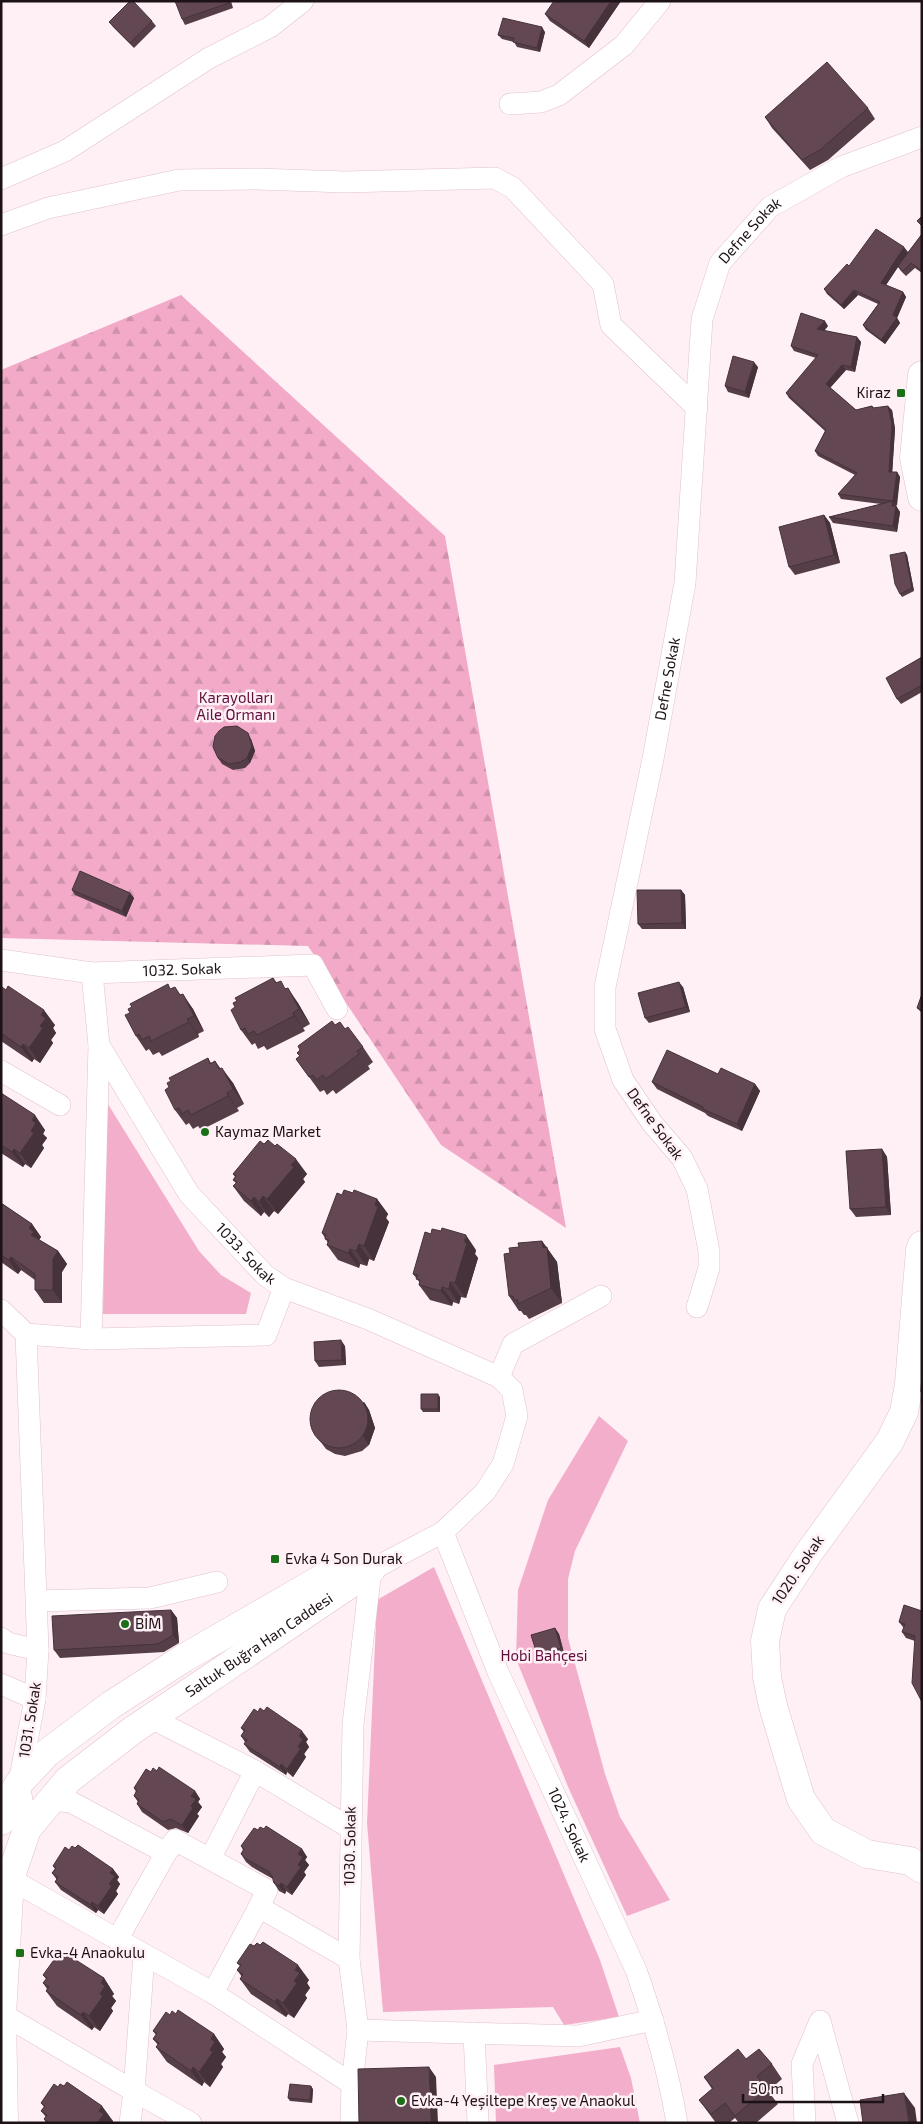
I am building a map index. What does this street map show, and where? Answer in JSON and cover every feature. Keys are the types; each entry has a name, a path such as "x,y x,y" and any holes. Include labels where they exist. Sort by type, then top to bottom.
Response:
{"street":[{"path":"1,179 65,151 209,58 270,27 303,1"},
{"path":"510,104 541,102 559,96 624,45 660,1"},
{"name":"Defne Sokak","path":"697,1307 709,1268 709,1251 697,1189 682,1158 652,1123 623,1080 605,1029 605,987 653,760 685,583 702,320 720,263 770,207 841,167 922,137"},
{"path":"1,225 48,208 179,180 257,179 345,182 495,178 513,188 603,284 611,325 697,408"},
{"path":"922,375 914,458 922,497"},
{"name":"1032. Sokak","path":"1,960 92,973 312,965 337,1010"},
{"name":"1033. Sokak","path":"92,973 98,1046 189,1194 265,1275 284,1288 368,1320 499,1376"},
{"path":"91,1339 98,1046"},
{"path":"1,1071 60,1105"},
{"name":"1020. Sokak","path":"922,1246 920,1250 909,1384 904,1412 890,1441 808,1554 772,1609 765,1641 767,1677 773,1706 801,1799 823,1831 866,1854 910,1861 922,1869"},
{"path":"1,1310 26,1334 91,1339 266,1335 284,1288"},
{"path":"371,1570 443,1532 485,1492 503,1464 517,1416 512,1390 499,1376 513,1344 601,1296"},
{"name":"1031. Sokak","path":"26,1334 38,1650 35,1699 19,1783 27,1828"},
{"name":"1024. Sokak","path":"443,1532 498,1672 636,1970 669,2076 677,2123"},
{"name":"Saltuk Buğra Han Caddesi","path":"4,2123 2,2014 10,1879 27,1828 68,1780 151,1718 371,1570"},
{"name":"Saltuk Buğra Han Caddesi","path":"1,1821 19,1783 47,1753 111,1705 184,1658 328,1575 371,1570"},
{"name":"1030. Sokak","path":"351,2123 352,2084 358,2030 349,1959 353,1724 371,1570"},
{"path":"37,1601 150,1598 217,1582"},
{"path":"1,1638 8,1642 38,1650"},
{"path":"1,1684 35,1699"},
{"path":"151,1718 255,1771 350,1828"},
{"path":"210,1859 255,1771"},
{"path":"50,1800 71,1802 166,1853"},
{"path":"118,1940 175,1840 267,1890 213,1993"},
{"path":"10,1879 213,1993 352,2084"},
{"path":"259,1907 349,1959"},
{"path":"130,2123 144,1954"},
{"path":"2,2014 191,2123"},
{"path":"358,2030 578,2036 653,2020"},
{"path":"804,2123 802,2064 820,2021 848,2123"},
{"path":"474,2033 478,2123"}],"green space":[{"name":"Karayolları Aile Ormanı","path":"181,295 445,536 566,1228 441,1145 308,946 1,938 1,370"},
{"path":"106,1101 199,1251 221,1275 251,1293 246,1314 103,1314"},
{"name":"Hobi Bahçesi","path":"599,1416 628,1441 575,1551 568,1579 568,1638 605,1774 620,1817 670,1900 627,1916 569,1789 516,1659 518,1590 548,1500"},
{"path":"434,1567 600,1960 619,2017 564,2025 553,2007 383,2012 367,1823 377,1600"},
{"path":"620,2047 631,2078 640,2123 496,2123 494,2065"}],"building":[{"path":"130,1 133,1 152,21 130,43 109,22"},
{"path":"175,1 229,1 229,3 182,19"},
{"path":"554,1 611,1 584,41 545,14"},
{"path":"503,18 542,27 537,48 513,42 514,38 498,35"},
{"path":"827,62 868,108 820,150 802,160 765,117"},
{"path":"922,216 922,226 917,221"},
{"path":"876,229 904,247 881,283 903,292 893,315 897,318 881,340 863,325 880,302 854,290 841,305 824,289 847,264 849,266"},
{"path":"922,234 922,271 911,263 903,271 898,266"},
{"path":"801,313 825,321 817,329 857,337 851,367 842,365 826,384 856,410 872,406 873,408 888,406 892,424 889,472 897,472 893,501 838,494 857,473 815,451 826,430 786,393 818,355 791,346"},
{"path":"733,356 754,362 745,392 725,386"},
{"path":"893,501 892,506 896,506 893,526 829,517"},
{"path":"824,515 834,555 789,567 779,527"},
{"path":"905,552 912,588 900,594 895,584 890,555"},
{"path":"922,657 922,685 897,699 886,678"},
{"path":"237,726 248,733 252,746 247,758 241,762 229,764 218,758 213,747 215,736 224,727"},
{"path":"80,871 130,893 122,911 72,890"},
{"path":"637,890 681,890 682,923 638,924"},
{"path":"273,978 276,983 281,981 285,989 288,988 299,1009 293,1013 294,1016 257,1035 254,1031 248,1034 245,1028 241,1030 231,1010 235,1007 233,1003 237,1001 235,998"},
{"path":"679,982 686,1007 645,1018 638,993"},
{"path":"168,984 170,989 175,987 180,995 183,994 194,1016 187,1019 189,1022 151,1041 149,1036 142,1040 139,1034 136,1036 125,1015 130,1013 128,1009 132,1007 130,1004"},
{"path":"8,986 44,1010 41,1015 46,1018 40,1026 43,1028 29,1048 23,1044 21,1047 1,1033 1,989 2,987 6,990"},
{"path":"922,994 922,1010 917,1008"},
{"path":"332,1021 335,1025 340,1022 345,1029 348,1027 363,1047 357,1051 359,1054 326,1079 323,1075 317,1080 313,1075 309,1077 296,1059 300,1056 297,1053 300,1050 298,1046"},
{"path":"667,1050 718,1074 721,1068 755,1084 737,1124 703,1109 703,1107 652,1082"},
{"path":"208,1058 210,1064 215,1061 219,1069 222,1068 233,1089 227,1093 228,1096 191,1115 188,1110 182,1114 179,1108 175,1110 165,1090 169,1087 167,1083 171,1081 169,1078"},
{"path":"1,1093 35,1115 32,1120 36,1123 31,1131 34,1133 20,1153 14,1149 12,1152 1,1145"},
{"path":"268,1140 275,1146 277,1144 296,1159 291,1165 294,1167 267,1199 263,1196 259,1202 254,1197 251,1201 233,1186 237,1182 233,1180 236,1176 233,1174 260,1141 264,1144"},
{"path":"882,1149 886,1207 850,1209 846,1151"},
{"path":"344,1190 353,1193 354,1190 377,1199 375,1205 378,1207 364,1246 359,1244 356,1251 350,1249 348,1253 327,1245 329,1240 325,1239 326,1235 322,1233 337,1193 342,1195"},
{"path":"1,1203 32,1224 29,1228 34,1232 31,1235 58,1251 53,1259 53,1290 35,1290 35,1274 11,1257 9,1260 1,1255"},
{"path":"442,1228 466,1235 464,1242 467,1243 455,1283 450,1282 449,1289 442,1287 441,1291 419,1285 420,1280 416,1279 418,1275 413,1274 425,1232 431,1234 432,1229 441,1231"},
{"path":"542,1241 543,1248 547,1247 551,1288 518,1304 518,1300 514,1300 513,1296 509,1296 504,1254 510,1253 509,1248 519,1247 518,1243"},
{"path":"341,1340 342,1360 315,1361 314,1342"},
{"path":"339,1390 355,1395 363,1403 368,1419 363,1435 355,1443 339,1448 323,1443 315,1435 310,1419 315,1403 323,1395"},
{"path":"421,1394 438,1394 438,1409 421,1409"},
{"path":"904,1605 922,1611 922,1702 912,1683 915,1636 902,1632 905,1624 899,1622"},
{"path":"171,1610 173,1635 158,1644 54,1650 52,1616"},
{"path":"555,1628 561,1648 537,1654 531,1635"},
{"path":"267,1707 302,1731 299,1736 303,1739 298,1747 301,1748 287,1769 281,1764 280,1767 244,1744 247,1740 241,1736 245,1730 241,1728 254,1709 258,1712 260,1708 264,1711"},
{"path":"159,1767 195,1791 191,1796 196,1799 191,1806 193,1808 182,1825 170,1819 163,1822 137,1804 139,1800 134,1796 137,1790 134,1788 146,1769 151,1772 153,1768 157,1771"},
{"path":"266,1826 302,1849 298,1854 303,1857 298,1865 301,1867 287,1887 281,1883 279,1886 274,1883 268,1871 246,1859 241,1854 244,1849 241,1846 254,1828 258,1830 260,1827 264,1829"},
{"path":"78,1845 113,1869 110,1873 115,1876 109,1884 112,1886 98,1906 92,1902 91,1905 55,1882 58,1877 52,1873 56,1868 53,1866 65,1847 69,1850 72,1846 75,1848"},
{"path":"263,1942 298,1965 295,1970 300,1973 294,1981 297,1983 283,2003 277,1999 275,2002 240,1979 243,1974 237,1970 241,1965 237,1963 250,1944 254,1946 257,1943 260,1945"},
{"path":"68,1955 104,1978 101,1983 105,1986 100,1994 103,1996 89,2016 83,2012 81,2015 46,1991 49,1987 43,1983 47,1978 43,1975 56,1957 60,1959 62,1956 66,1958"},
{"path":"178,2010 214,2034 211,2039 215,2042 210,2050 213,2052 199,2072 193,2067 191,2071 156,2047 159,2043 153,2039 157,2033 153,2031 166,2012 170,2015 172,2011 176,2014"},
{"path":"738,2049 746,2059 759,2049 772,2064 757,2076 767,2089 735,2116 725,2103 711,2114 699,2100 713,2088 704,2077"},
{"name":"Evka-4 Yeşiltepe Kreş ve Anaokul","path":"429,2067 431,2123 359,2123 358,2069"},
{"path":"67,2082 102,2106 99,2111 104,2114 99,2123 49,2123 44,2119 47,2115 41,2111 45,2106 41,2103 54,2084 58,2087 60,2084 64,2086"},
{"path":"290,2084 311,2086 310,2100 288,2098"},
{"path":"904,2093 909,2123 863,2123 860,2100"}],"place":[{"name":"Kiraz","path":"901,393"},
{"name":"Kaymaz Market","path":"205,1132"},
{"name":"Evka 4 Son Durak","path":"275,1559"},
{"name":"BİM","path":"125,1624"},
{"name":"Evka-4 Anaokulu","path":"20,1953"},
{"name":"Evka-4 Yeşiltepe Kreş ve Anaokul","path":"401,2101"}]}
